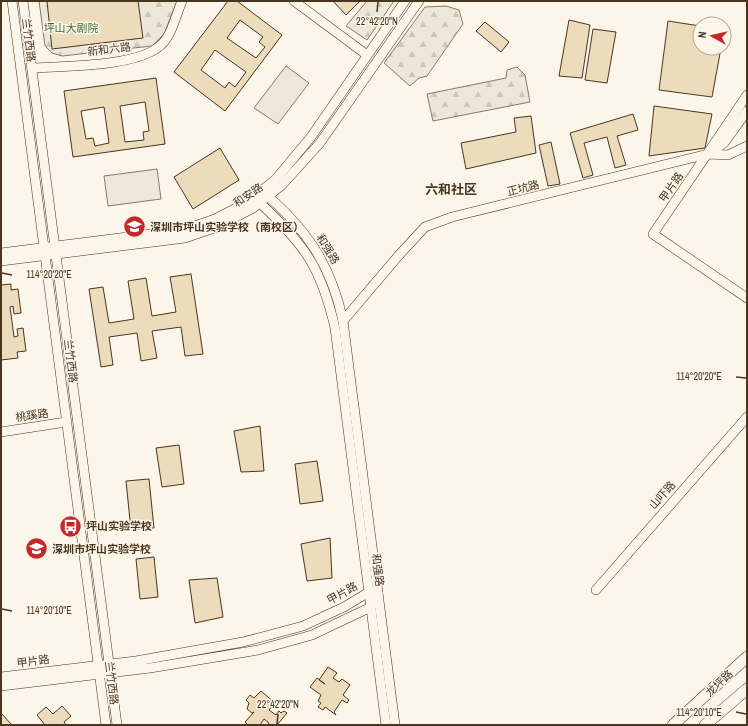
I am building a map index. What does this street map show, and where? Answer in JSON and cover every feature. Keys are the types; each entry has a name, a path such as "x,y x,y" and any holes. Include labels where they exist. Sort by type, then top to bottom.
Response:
{"main road":[{"name":"龙坪路","path":"673,725 747,657"},
{"name":"龙坪路","path":"705,725 747,689"}],"street":[{"name":"兰竹西路","path":"12,1 106,725"},
{"name":"兰竹西路","path":"23,1 117,725"},
{"name":"新和六路","path":"32,68 125,61 145,55 161,45 170,33 182,1"},
{"path":"294,1 367,55"},
{"name":"和安路","path":"56,250 195,235 235,219 260,203 265,194 310,137 405,1"},
{"name":"和安路","path":"1,261 44,252 183,230 231,211 265,194 289,178 320,143 418,1"},
{"name":"甲片路","path":"747,95 653,234 747,298"},
{"name":"甲片路","path":"708,154 724,143 747,111"},
{"name":"正坑路","path":"343,321 425,227 452,218 708,154 728,154 747,146"},
{"path":"282,172 289,178"},
{"name":"和强路","path":"265,194 289,215 316,249 334,285 343,321 373,592 371,607 386,725"},
{"name":"和强路","path":"260,203 290,232 304,249 313,264 329,303 335,328 373,592 395,725"},
{"name":"和安路","path":"1,253 44,252"},
{"name":"山吓路","path":"596,590 747,417"},
{"name":"桃蹊路","path":"1,432 66,422"},
{"name":"甲片路","path":"1,686 99,675 110,668 136,661 243,642 303,626 373,592"},
{"name":"甲片路","path":"1,677 98,664 110,668 258,650 312,635 371,607"}],"green space":[{"name":"坪山大剧院","path":"39,1 177,1 164,34 152,46 62,56 52,53 45,46"},
{"path":"367,1 394,1 367,40 346,26"},
{"path":"446,6 459,10 463,24 427,76 419,78 410,86 384,63 425,7"},
{"path":"286,66 309,83 278,124 254,108"},
{"path":"517,67 525,75 530,102 433,121 427,94 506,78 507,70"},
{"path":"157,169 161,199 108,206 104,176"}],"building":[{"name":"坪山大剧院","path":"47,1 138,1 143,38 52,49"},
{"path":"228,1 237,1 282,35 225,111 174,72","holes":["240,20 263,37 259,42 265,47 256,58 227,38","215,50 246,72 235,87 229,82 225,88 201,70"]},
{"path":"333,1 360,1 346,15"},
{"path":"569,20 590,25 582,78 559,76"},
{"path":"668,21 692,25 692,56 720,56 712,97 659,90"},
{"path":"485,22 509,42 501,52 476,31"},
{"path":"593,29 616,32 607,83 585,80"},
{"path":"156,78 165,144 73,157 64,91","holes":["145,102 149,131 143,132 144,140 125,142 120,106","104,107 109,143 95,146 93,138 86,139 81,111"]},
{"path":"654,106 712,114 705,148 649,156"},
{"path":"633,114 638,130 617,136 626,165 615,168 607,137 584,143 593,175 583,178 570,133"},
{"path":"531,116 536,153 466,169 461,143 516,132 514,118"},
{"path":"551,142 560,184 548,186 539,145"},
{"path":"220,148 239,180 193,209 174,177"},
{"path":"191,274 203,354 185,356 181,327 152,331 157,358 141,361 137,333 109,337 113,365 101,367 89,289 103,287 109,323 134,319 128,281 146,278 152,316 176,312 170,277"},
{"path":"11,284 11,290 18,289 21,313 14,314 13,306 10,307 14,337 18,336 17,329 23,328 26,351 17,352 18,358 1,360 1,285"},
{"path":"260,426 264,471 241,472 234,431"},
{"path":"179,445 184,484 162,487 156,448"},
{"path":"317,461 323,501 300,504 295,464"},
{"path":"149,479 154,528 131,530 126,481"},
{"path":"330,538 332,578 307,581 301,544"},
{"path":"154,557 158,597 140,599 136,559"},
{"path":"217,578 223,617 195,623 189,580"},
{"path":"328,667 337,673 333,678 339,682 342,679 350,685 343,695 349,700 347,703 342,700 334,712 336,715 325,707 323,710 318,707 321,703 318,701 321,695 310,687 317,678 319,680"},
{"path":"261,691 275,703 269,710 276,715 279,711 281,713 284,711 287,713 277,725 267,725 269,723 264,719 260,725 248,725 245,722 254,712 252,713 247,709 249,703 246,700 250,695 254,698"},
{"path":"62,706 71,716 64,722 66,725 45,725 37,715 46,707 53,714"},
{"path":"1,713 11,724 10,725 1,725"}],"place":[{"name":"深圳市坪山实验学校（南校区）","path":"134,227"},
{"name":"坪山实验学校","path":"70,526"},
{"name":"深圳市坪山实验学校","path":"36,549"}],"district":[{"name":"六和社区","path":"451,189"}]}
